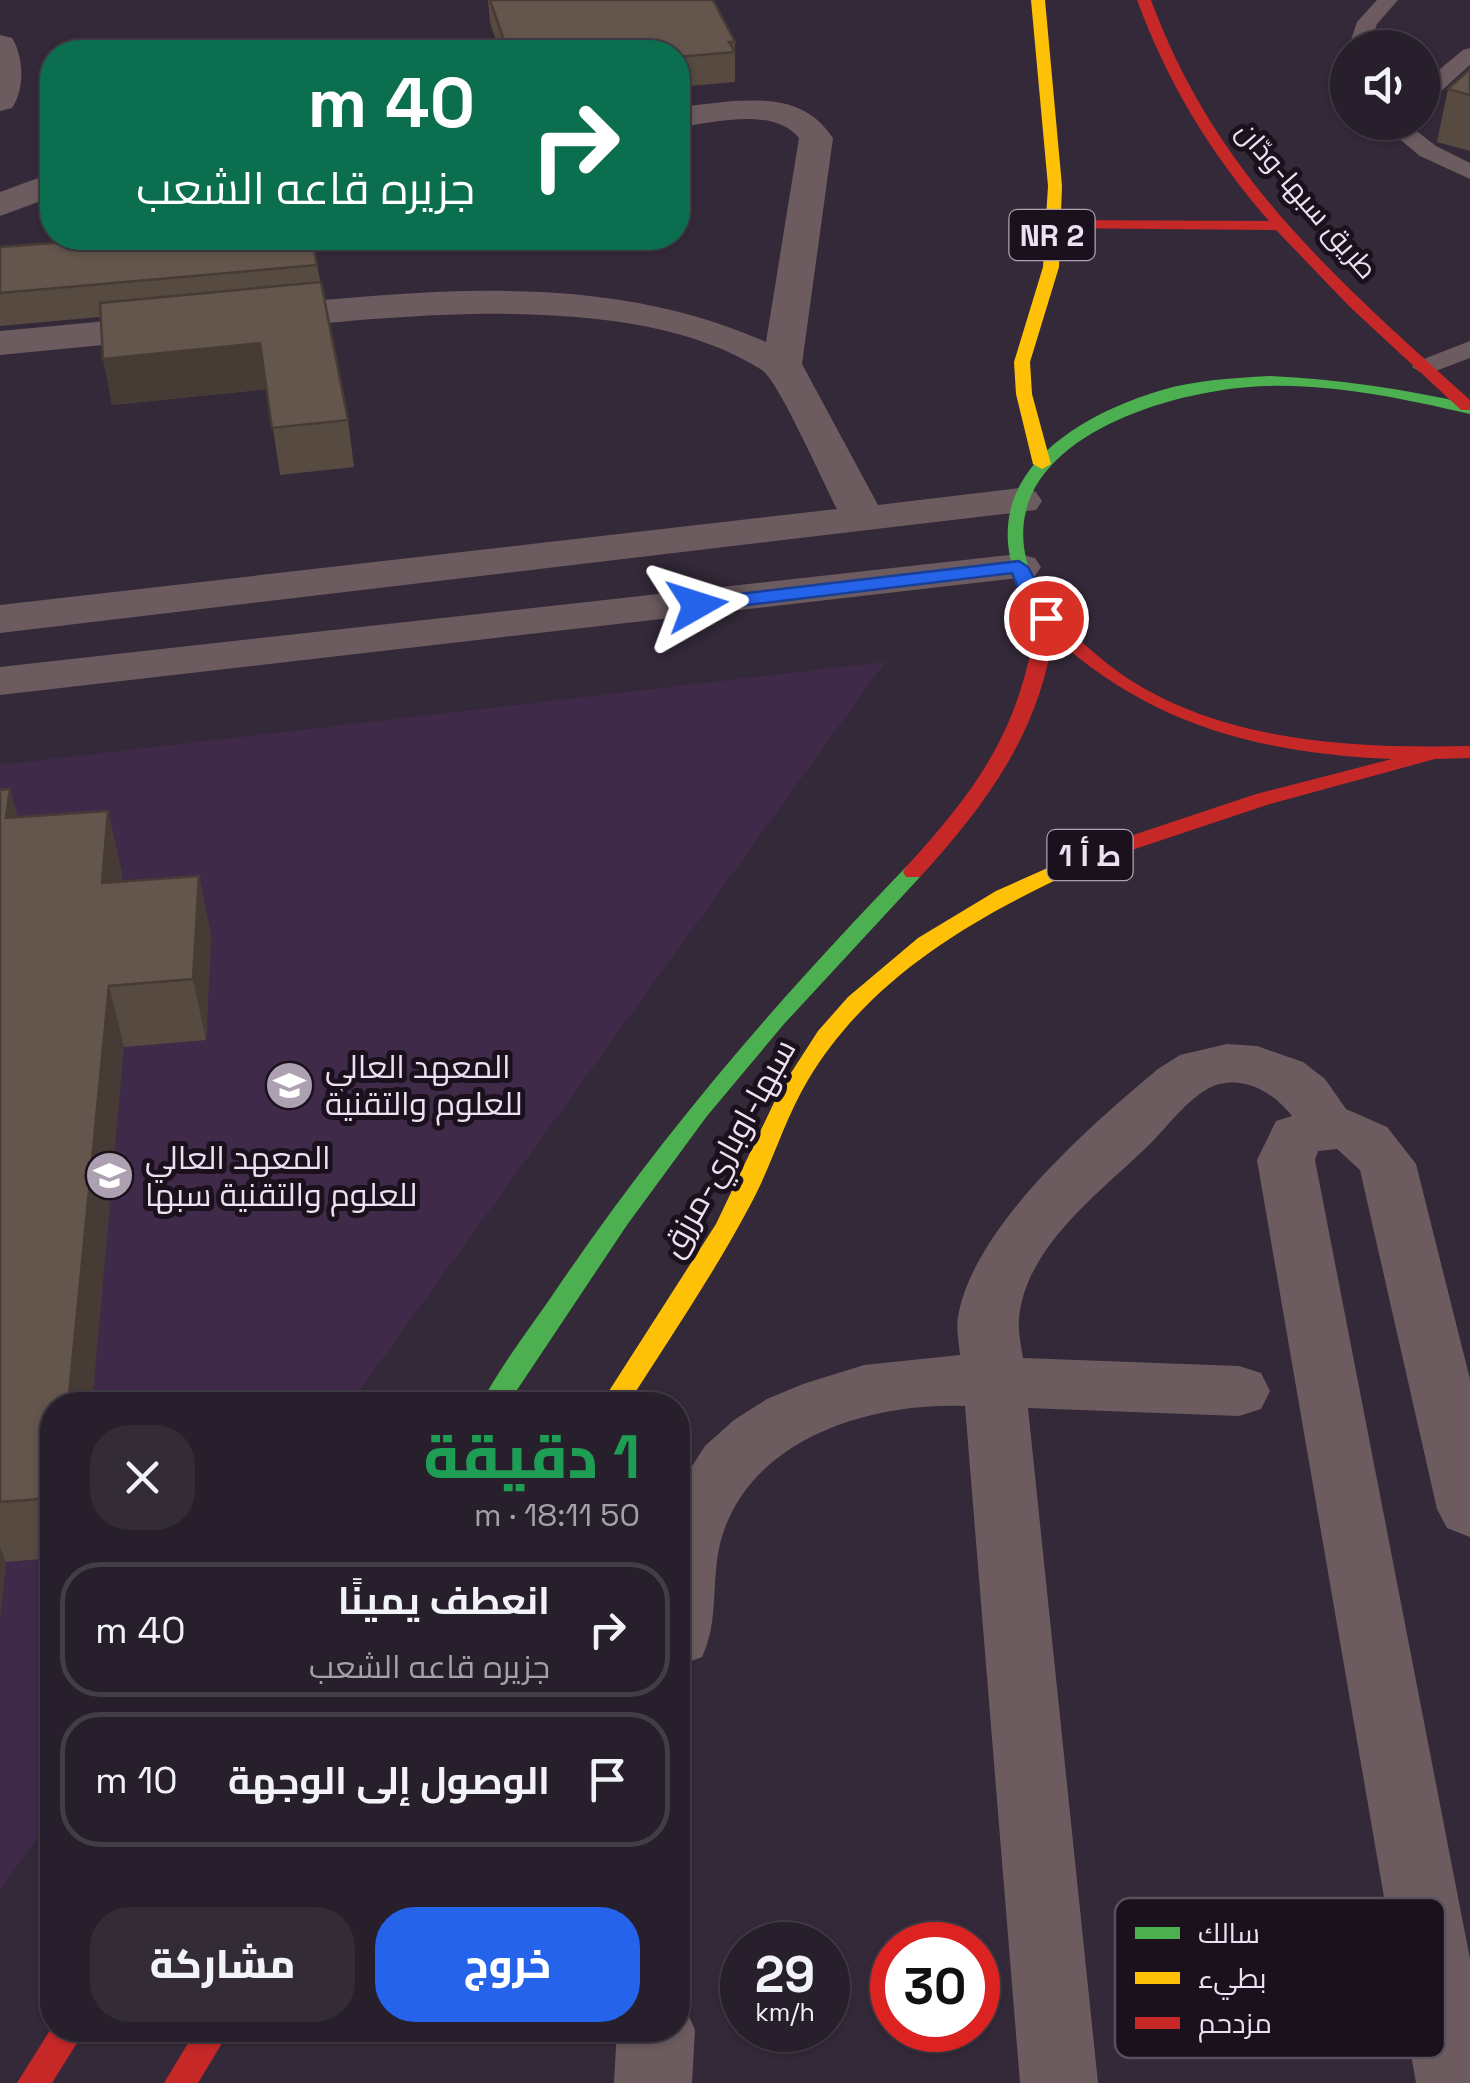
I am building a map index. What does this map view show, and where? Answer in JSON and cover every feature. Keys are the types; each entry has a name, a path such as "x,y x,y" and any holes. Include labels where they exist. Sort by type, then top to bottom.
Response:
{"highway":[{"name":"NR 2","path":"1031,482 1022,362 1050,267 1054,186 1038,0"},
{"name":"طريق سبها-ودّان","path":"1144,0 1168,61 1201,123 1282,226 1470,409"},
{"path":"1052,225 1282,226"},
{"path":"1470,409 1345,384 1276,382 1184,392 1117,413 1088,428 1031,482 1014,534 1019,567 1046,618 1086,656 1137,691 1224,728 1324,750 1427,756 1470,752"},
{"name":"سبها-اوباري-مرزق","path":"501,1392 628,1206 785,1048 992,779 1036,695 1046,658 1046,618"},
{"name":"سبها-اوباري-مرزق","path":"621,1392 733,1215 769,1134 785,1048 867,992 940,930 1026,880 1121,842 1324,781 1427,756"},
{"path":"33,2083 61,2042"},
{"path":"180,2083 206,2042"}],"street":[{"path":"0,45 5,76 0,101"},
{"path":"690,116 773,112 804,122 816,138 782,364"},
{"path":"0,205 40,189"},
{"path":"0,344 408,304 510,300 568,305 669,323 740,341 782,364 863,516"},
{"path":"0,619 863,516 1031,482"},
{"path":"0,681 1019,567"},
{"path":"1059,2083 988,1319 1004,1268 1028,1228 1060,1193 1189,1074 1230,1063 1277,1072 1311,1098 1327,1126"},
{"path":"1421,1898 1286,1160 1296,1136 1327,1126 1366,1137 1387,1164 1470,1509"},
{"path":"690,1535 708,1496 733,1460 767,1431 806,1408 850,1390 896,1382 994,1382 1239,1391"},
{"path":"1445,2028 1455,2083"},
{"path":"653,2083 655,2042"}],"lane":[{"path":"1364,30 1388,0"},
{"path":"1440,80 1470,54"},
{"path":"1413,140 1470,172"},
{"path":"1424,368 1470,349"}],"shaded area":[{"name":"المعهد العالي للعلوم والتقنية","path":"885,662 358,1392 40,1392 40,1834 0,1890 0,765"}],"building":[{"path":"490,0 713,0 735,42 729,42 735,52 690,56 690,40 504,40"},
{"path":"1470,69 1470,95 1448,89"},
{"path":"40,244 40,250 314,250 317,265 0,293 0,247"},
{"path":"321,282 348,420 272,428 260,343 103,359 100,303"},
{"path":"10,789 6,818 108,811 102,883 199,876 193,979 109,986 69,1392 40,1392 40,1499 0,1502 0,790"}],"traffic: fast":[{"path":"1052,625 1024,581 1015,549 1014,532 1022,498 1039,471 1060,449 1121,411 1168,394 1218,384 1269,381 1372,389 1470,409"},
{"path":"502,1392 619,1219 699,1110 776,1019 913,872"}],"traffic: slow":[{"path":"1038,0 1055,186 1051,267 1022,362 1024,394 1042,464"},
{"path":"622,1392 725,1231 791,1090 826,1036 856,1002 926,944 1004,896 1086,858"}],"traffic: jam":[{"path":"1144,0 1186,98 1252,193 1320,268 1467,406"},
{"path":"1052,225 1282,226"},
{"path":"913,872 964,814 1004,757 1031,693 1046,618"},
{"path":"1052,625 1094,664 1141,694 1192,717 1246,734 1358,752 1470,752"},
{"path":"1086,858 1263,799 1427,756"},
{"path":"33,2083 61,2042"},
{"path":"180,2083 206,2042"}],"place":[{"name":"المعهد العالي للعلوم والتقنية","path":"290,1085"},
{"name":"المعهد العالي للعلوم والتقنية سبها","path":"110,1176"}],"route":[{"path":"697,605 1019,567 1046,618"}]}
